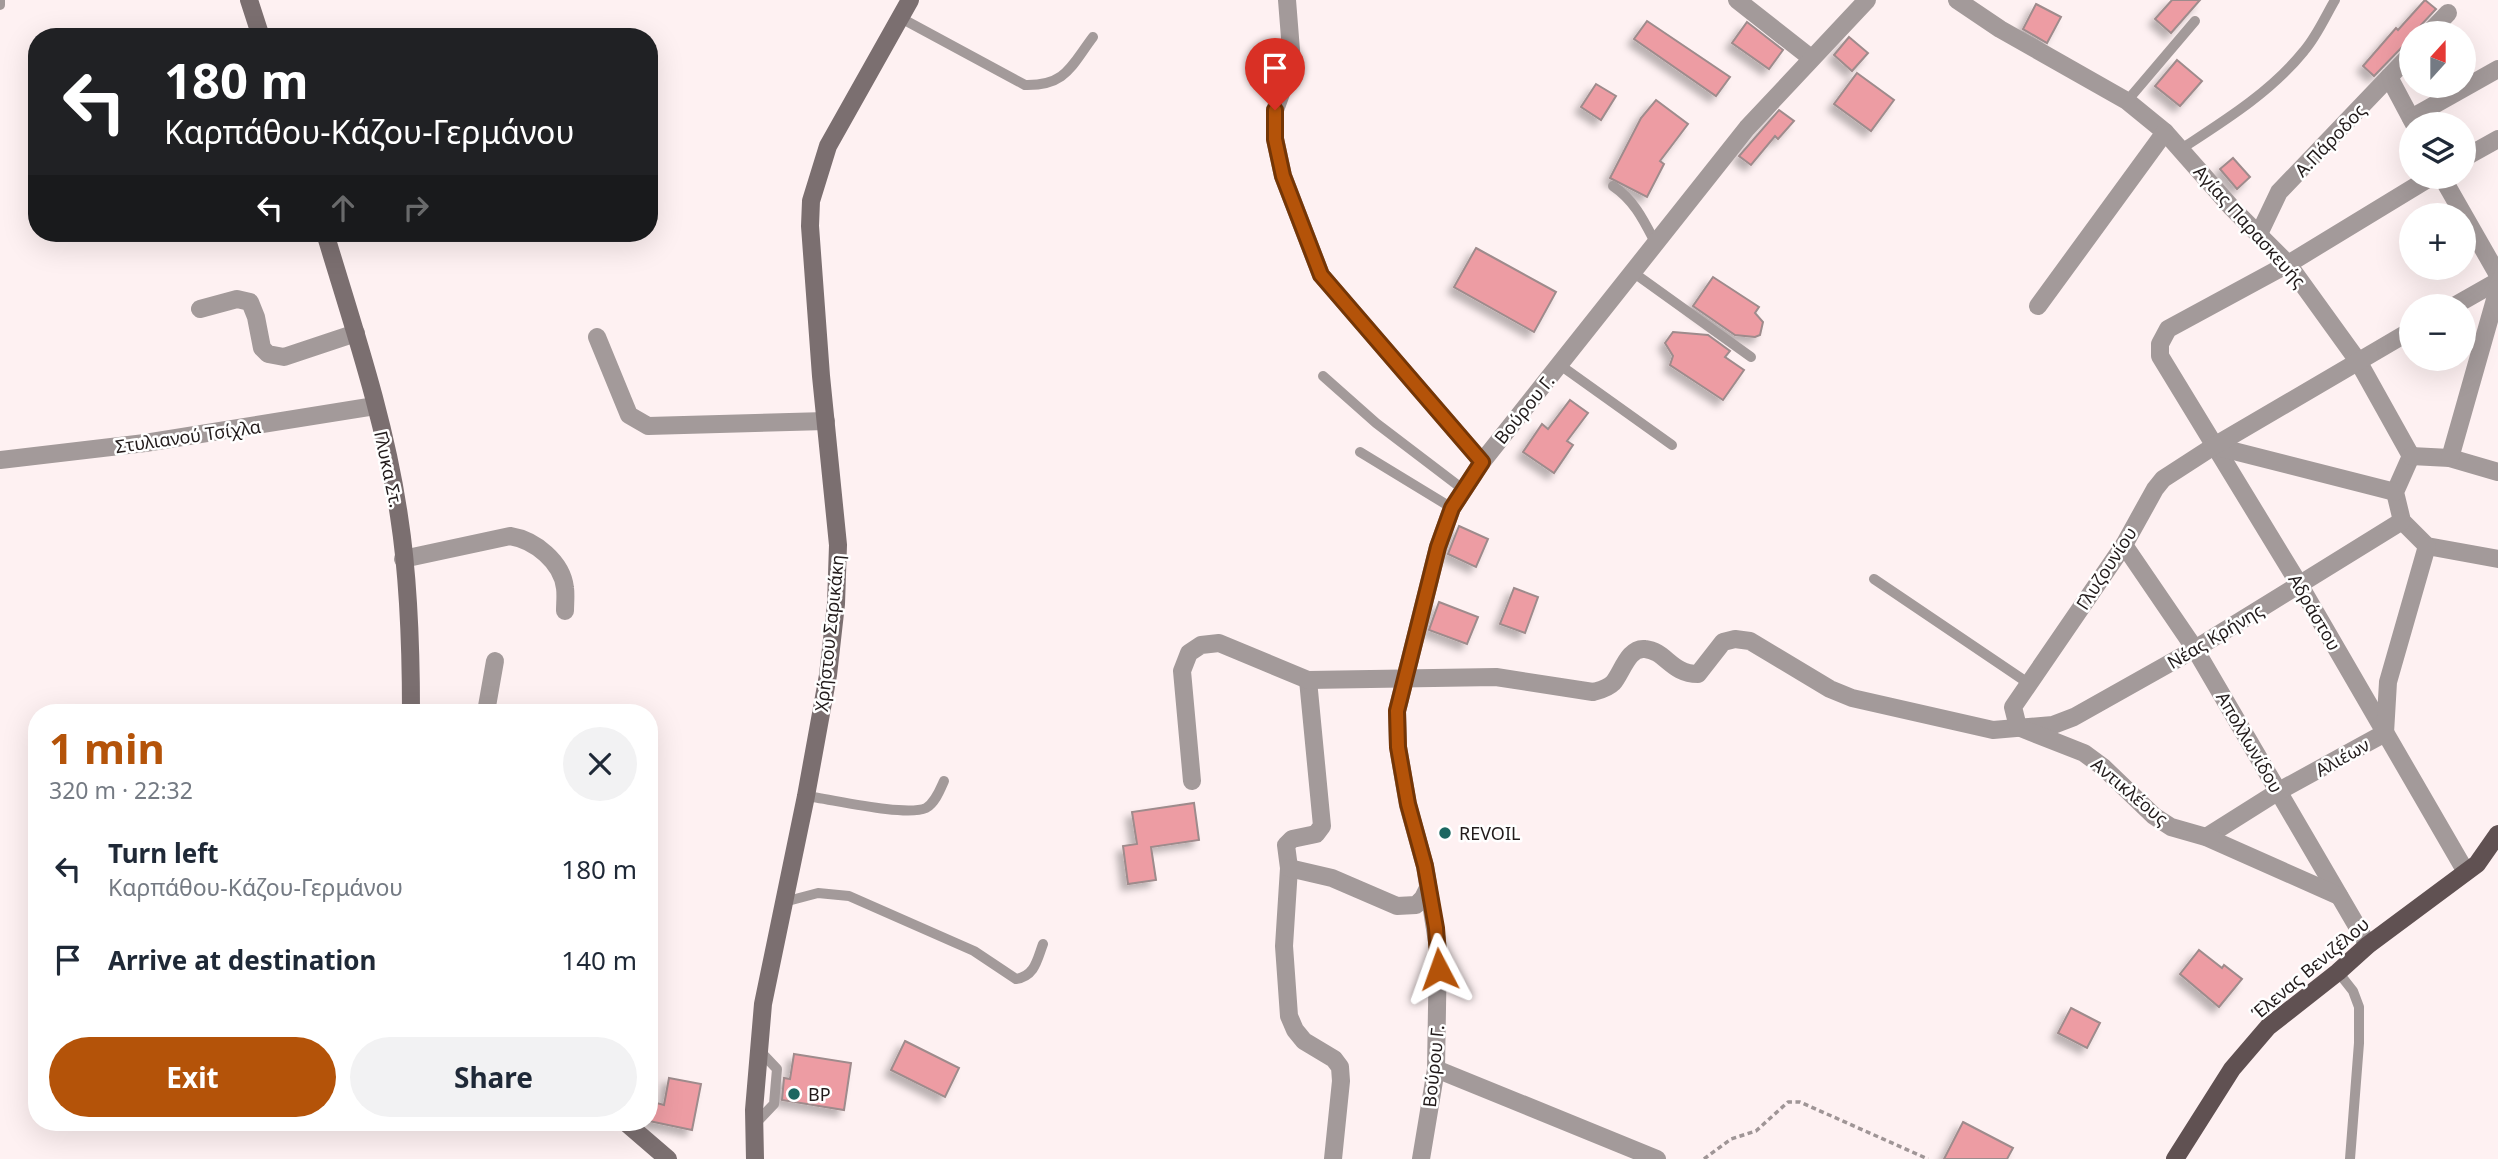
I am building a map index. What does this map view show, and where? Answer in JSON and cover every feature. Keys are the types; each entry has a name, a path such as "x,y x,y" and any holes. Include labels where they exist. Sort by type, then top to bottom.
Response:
{"main road":[{"path":"249,0 258,28"},
{"name":"Χρήστου Σαρικάκη","path":"755,1159 763,1004 806,796 828,675 836,604 838,545 810,226 811,201 828,146 910,0"},
{"name":"Γλυκα Στ.","path":"328,242 356,333 397,503 403,559 411,704"},
{"name":"Έλενας Βενιζέλου","path":"2175,1159 2232,1069 2268,1027 2368,945 2477,863 2498,834"},
{"path":"635,1131 668,1159"}],"street":[{"path":"1287,0 1292,63 1275,110 1275,139 1283,176 1321,275 1482,462"},
{"path":"1737,0 1811,58"},
{"name":"Βούρου Γ.","path":"1421,1159 1436,1069 1439,969 1436,928 1425,866 1408,804 1398,747 1397,711 1438,547 1452,508 1482,462 1747,128 1867,0"},
{"name":"Αγίας Παρασκευής","path":"1957,0 2000,29 2127,101 2165,132 2288,264 2358,361 2411,456"},
{"path":"2440,21 2448,13"},
{"name":"Α.Πάροδος","path":"2259,234 2279,192 2399,67"},
{"path":"2428,112 2498,69"},
{"path":"2389,78 2408,112"},
{"path":"2038,306 2165,132"},
{"path":"2476,151 2498,139"},
{"path":"2288,264 2411,189"},
{"path":"2449,189 2498,275"},
{"name":"Αδράστου","path":"2288,264 2168,329 2160,344 2160,356 2299,584 2466,872"},
{"path":"2475,294 2498,281"},
{"path":"2450,458 2498,289"},
{"path":"201,309 237,299 250,302 262,348 276,357 284,357 356,333"},
{"path":"597,337 629,415 648,426 826,421"},
{"name":"Γλυζουνίου","path":"2018,727 2014,707 2028,683 2124,545 2163,479 2399,337"},
{"name":"Στυλιανού Τσίχλα","path":"0,460 145,443 375,406"},
{"path":"2214,446 2395,492"},
{"path":"2498,472 2450,458 2411,456 2395,492 2402,521 2427,545 2498,559"},
{"name":"Νέας Κρήνης","path":"1404,678 1496,677 1593,692 1604,690 1612,683 1633,652 1642,648 1654,651 1680,671 1698,674 1723,642 1735,639 1750,641 1830,689 1852,698 1993,730 2053,725 2074,717 2195,649 2402,521"},
{"path":"403,559 510,536 524,538 540,547 561,572 565,587 565,611"},
{"name":"Απολλωνίδου","path":"2124,545 2195,649 2368,945"},
{"name":"Αλιέων","path":"2206,837 2278,792 2385,733 2388,682 2427,545"},
{"path":"1192,781 1182,671 1189,653 1200,645 1219,643 1308,680 1404,678"},
{"path":"487,704 495,661"},
{"path":"1308,680 1322,826 1316,834 1289,841 1286,845 1289,868 1284,946 1289,1016 1295,1030 1304,1041 1334,1059 1340,1067 1333,1159"},
{"name":"Αντικλέους","path":"2018,727 2084,753 2103,767 2154,816 2171,827 2206,837 2339,896"},
{"path":"1289,868 1339,880 1397,906 1416,905 1428,888"},
{"path":"1436,1069 1657,1159"}],"lane":[{"path":"0,0 0,5"},
{"path":"2181,149 2232,116 2288,69 2305,51 2335,0"},
{"path":"899,17 1025,85 1044,86 1063,77 1093,37"},
{"path":"2127,101 2195,21"},
{"path":"1613,186 1638,208 1657,244"},
{"path":"1634,273 1751,357"},
{"path":"1560,365 1672,445"},
{"path":"1322,376 1376,423 1464,491"},
{"path":"1360,452 1452,508"},
{"path":"1874,579 2028,683"},
{"path":"806,796 899,810 923,809 934,801 944,781"},
{"path":"784,902 818,892 849,896 974,951 1016,979 1032,972 1044,944"},
{"path":"2338,972 2353,991 2359,1007 2350,1159"}],"path":[{"path":"1704,1159 1731,1139 1756,1131 1788,1102 1800,1102 1928,1159"}],"building":[{"path":"2172,0 2200,0 2171,33 2155,19"},
{"path":"2425,0 2436,9 2425,21 2406,21"},
{"path":"2036,4 2061,17 2047,43 2023,29"},
{"path":"1647,21 1730,77 1716,96 1634,39"},
{"path":"1747,22 1783,50 1769,69 1732,43"},
{"path":"2396,28 2399,50 2374,76 2363,66"},
{"path":"1849,37 1868,53 1852,71 1834,55"},
{"path":"2177,60 2202,81 2180,106 2155,86"},
{"path":"1857,73 1894,100 1871,131 1834,104"},
{"path":"1596,84 1616,96 1601,120 1581,107"},
{"path":"1656,100 1688,124 1660,161 1664,164 1647,197 1610,178 1641,118"},
{"path":"1779,110 1794,121 1778,139 1775,136 1751,165 1739,156"},
{"path":"2233,158 2250,177 2237,189 2220,169"},
{"path":"1476,248 1556,292 1534,332 1454,287"},
{"path":"1713,277 1759,307 1755,313 1763,322 1760,335 1735,335 1693,306"},
{"path":"1673,332 1708,335 1730,351 1725,357 1744,370 1723,400 1670,365 1673,356 1665,343"},
{"path":"1570,400 1588,413 1567,441 1573,445 1554,473 1523,452 1542,424 1548,429"},
{"path":"1459,526 1488,539 1476,567 1448,554"},
{"path":"1514,588 1538,597 1525,633 1500,624"},
{"path":"1439,602 1478,617 1467,644 1429,630"},
{"path":"1194,803 1199,840 1151,847 1156,880 1128,884 1123,846 1137,844 1132,812"},
{"path":"2199,950 2242,979 2219,1007 2180,974"},
{"path":"2071,1008 2100,1023 2087,1048 2058,1033"},
{"path":"905,1041 959,1068 945,1097 891,1070"},
{"path":"794,1054 851,1063 844,1110 782,1100 784,1078 790,1079"},
{"path":"669,1078 701,1084 692,1130 658,1123 658,1103 664,1105"},
{"path":"1963,1122 2013,1148 2007,1159 1944,1159"}],"place":[{"name":"REVOIL","path":"1445,833"},
{"name":"BP","path":"794,1094"}],"route":[{"path":"1275,110 1275,139 1283,176 1321,275 1482,462 1452,508 1438,547 1397,711 1398,747 1408,804 1425,866 1436,928 1439,969"}]}
